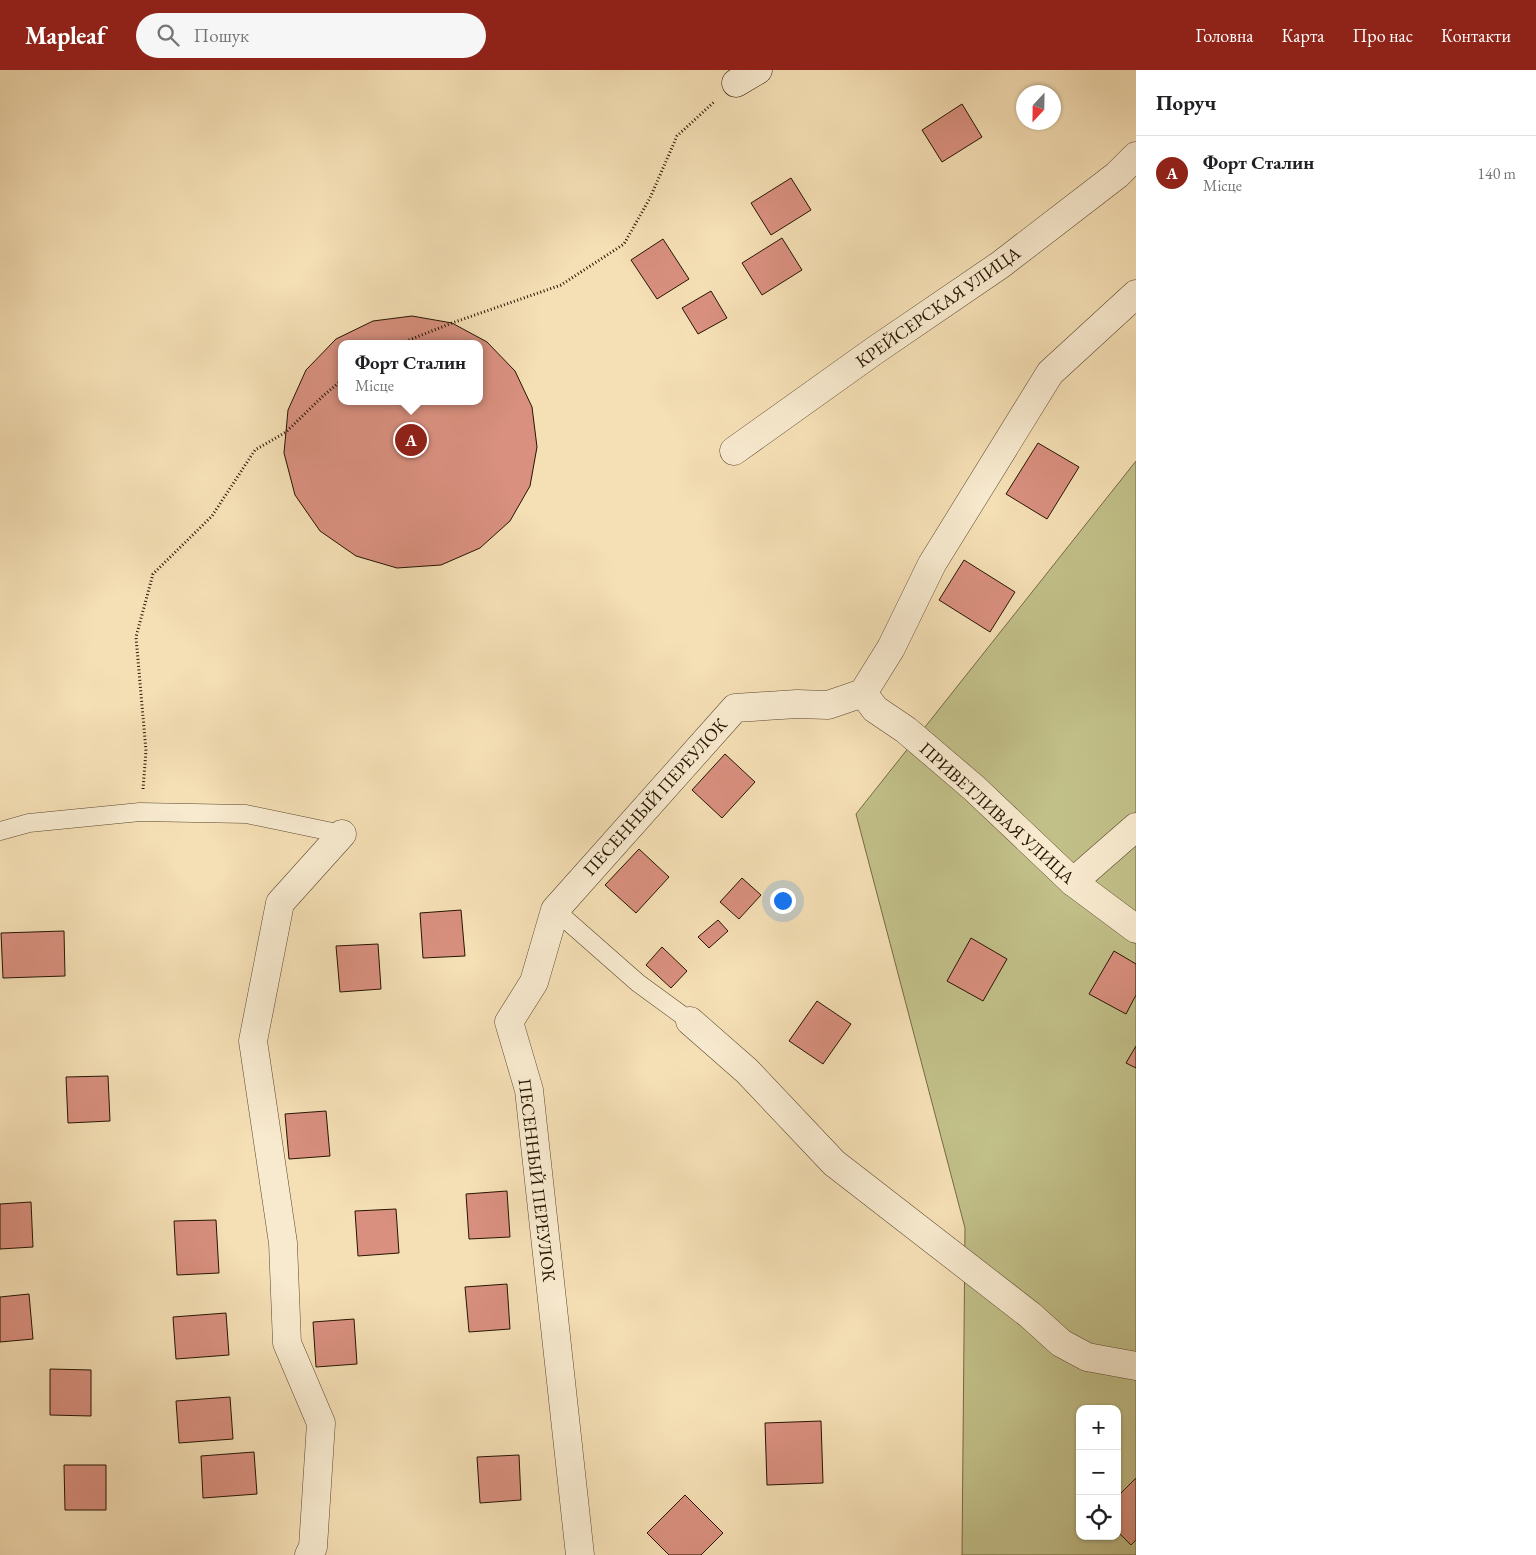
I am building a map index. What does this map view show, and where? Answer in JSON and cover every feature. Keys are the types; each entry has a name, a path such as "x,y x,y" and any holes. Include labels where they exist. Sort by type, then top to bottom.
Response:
{"street":[{"name":"КРЕЙСЕРСКАЯ УЛИЦА","path":"734,451 874,351 1000,265 1117,175 1136,156"},
{"path":"862,693 891,648 932,564 1050,373 1136,294"},
{"name":"ПЕСЕННЫЙ ПЕРЕУЛОК","path":"580,1555 529,1090 509,1022 534,982 554,910 735,708 797,704 828,705 862,693"},
{"name":"ПРИВЕТЛИВАЯ УЛИЦА","path":"862,693 875,709 906,730 974,788 1073,882 1136,929"},
{"path":"1073,882 1136,827"},
{"path":"309,1555 312,1547 321,1423 287,1343 283,1243 253,1041 280,903 342,834"},
{"path":"690,1021 747,1071 834,1163 1023,1310 1061,1343 1087,1357 1136,1366"}],"lane":[{"path":"0,831 29,823 140,812 246,814 342,834"},
{"path":"554,910 638,983 690,1021"}],"path":[{"path":"409,340 561,285 624,244 650,198 678,136 747,76"},
{"path":"140,812 146,751 136,637 154,574 212,516 255,450 286,432 338,383"}],"shaded area":[{"path":"1136,461 1136,1555 962,1555 965,1228 856,814"}],"building":[{"path":"962,104 982,137 942,162 922,130"},
{"path":"791,178 811,210 771,235 751,203"},
{"path":"782,238 802,270 762,295 742,263"},
{"path":"663,239 689,279 657,299 631,260"},
{"path":"711,291 727,318 698,334 682,308"},
{"path":"412,316 452,323 487,342 515,371 532,407 537,447 530,486 510,521 480,548 441,565 397,568 356,556 320,531 295,495 284,453 288,410 306,370 336,339 373,321"},
{"path":"1038,443 1079,467 1047,519 1006,494"},
{"path":"964,560 1015,592 990,632 939,600"},
{"path":"725,754 755,782 722,818 692,790"},
{"path":"639,849 669,877 636,913 605,885"},
{"path":"742,878 761,895 739,919 720,902"},
{"path":"461,910 465,956 423,958 420,913"},
{"path":"718,920 728,931 709,948 698,937"},
{"path":"64,931 65,976 3,978 1,933"},
{"path":"971,938 1007,959 983,1001 947,981"},
{"path":"378,944 381,989 340,992 336,946"},
{"path":"662,947 687,971 671,988 646,965"},
{"path":"1114,951 1136,964 1136,995 1126,1014 1089,994"},
{"path":"817,1001 851,1024 823,1064 789,1041"},
{"path":"1136,1046 1136,1068 1126,1063"},
{"path":"108,1076 110,1121 68,1123 66,1077"},
{"path":"326,1111 330,1156 289,1159 285,1114"},
{"path":"507,1191 510,1237 469,1239 466,1194"},
{"path":"31,1202 33,1247 0,1249 0,1204"},
{"path":"396,1209 399,1253 358,1256 355,1211"},
{"path":"216,1220 219,1273 177,1275 174,1221"},
{"path":"507,1284 510,1329 469,1332 465,1287"},
{"path":"29,1294 33,1339 0,1342 0,1297"},
{"path":"226,1313 229,1355 176,1359 173,1317"},
{"path":"354,1319 357,1364 316,1367 313,1322"},
{"path":"50,1369 91,1370 91,1416 50,1415"},
{"path":"230,1397 233,1439 179,1443 176,1401"},
{"path":"821,1421 823,1483 767,1485 765,1423"},
{"path":"254,1452 257,1494 203,1498 201,1456"},
{"path":"519,1455 521,1500 480,1503 477,1457"},
{"path":"64,1465 106,1465 106,1510 65,1510"},
{"path":"1136,1478 1136,1540 1131,1545 1121,1535 1121,1493"},
{"path":"685,1495 723,1533 701,1555 669,1555 647,1533"}],"place":[{"name":"Форт Сталин","path":"411,440"}]}
